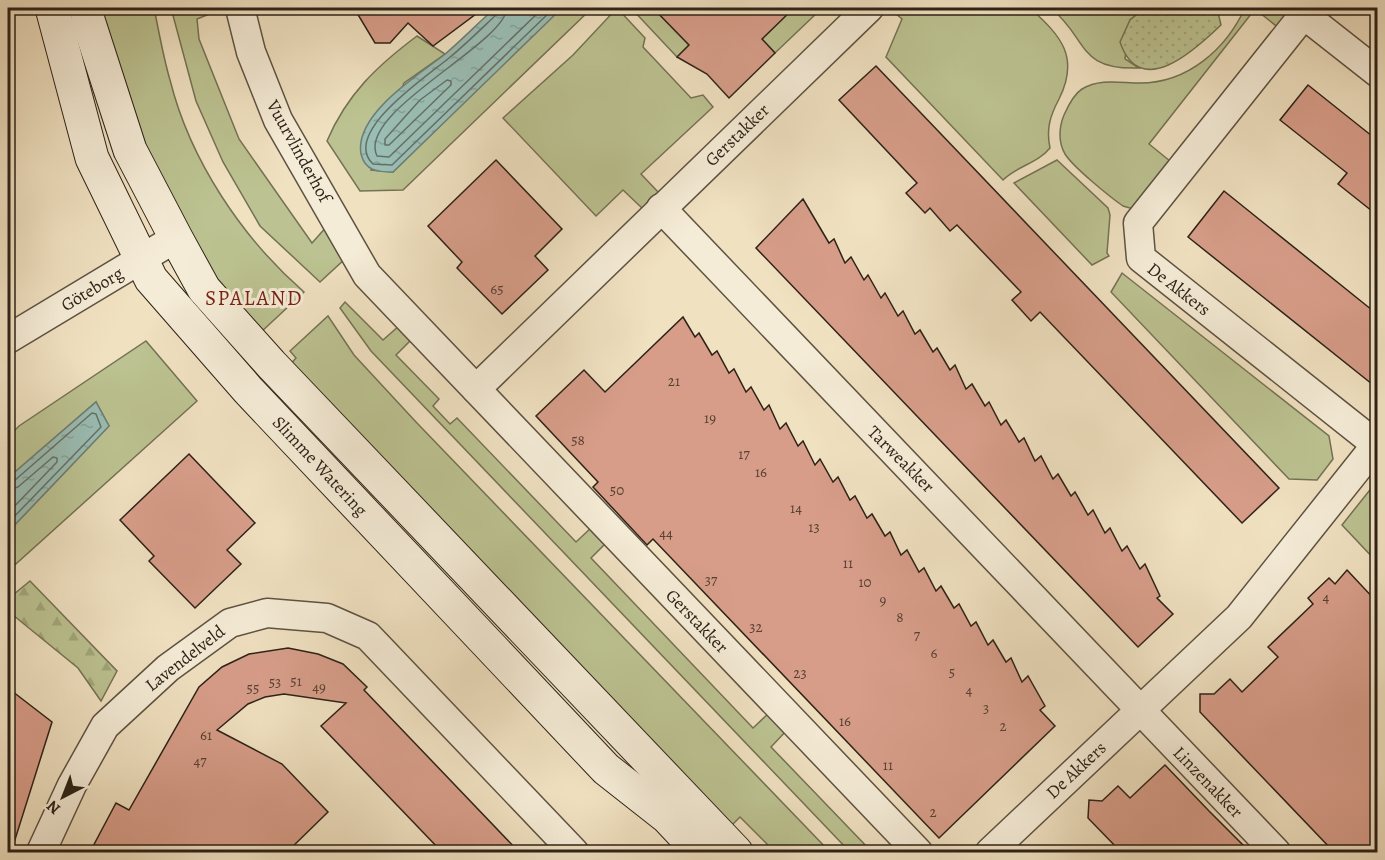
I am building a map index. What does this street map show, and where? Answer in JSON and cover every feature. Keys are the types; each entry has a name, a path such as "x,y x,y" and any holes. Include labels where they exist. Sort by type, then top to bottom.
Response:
{"street":[{"name":"Slimme Watering","path":"52,8 92,158 151,279 248,390 606,769 667,817 700,852"},
{"name":"Slimme Watering","path":"87,8 88,20 130,150 204,289 259,350 736,852"},
{"name":"Vuurvlinderhof","path":"240,8 252,52 278,120 356,256"},
{"name":"Gerstakker","path":"476,389 869,8"},
{"path":"1306,11 1377,73"},
{"name":"De Akkers","path":"990,852 1239,617 1377,445 1141,258 1138,223 1306,11"},
{"name":"Tarweakker","path":"661,208 1140,711"},
{"name":"Göteborg","path":"8,339 176,238"},
{"name":"Gerstakker","path":"356,256 367,274 918,852"},
{"name":"Lavendelveld","path":"41,852 72,785 105,726 168,668 230,623 267,613 327,618 368,636 574,852"},
{"name":"Linzenakker","path":"1140,711 1276,852"}],"green space":[{"path":"102,8 154,8 165,62 179,110 205,168 221,196 240,222 281,271 304,292 259,334 216,282 156,181 112,55"},
{"path":"171,8 206,8 207,15 197,19 199,39 239,139 312,243 328,225 347,257 320,282 260,226 223,162 196,101"},
{"path":"561,8 592,8 403,190 360,191 327,141 354,95 389,58 417,36 445,54 404,83 371,170 393,172"},
{"path":"617,8 645,38 643,47 691,98 703,95 713,107 641,174 659,193 643,209 623,190 596,216 503,118 573,55"},
{"path":"631,8 657,8 655,10 689,45 677,57"},
{"path":"785,8 818,8 820,10 775,53 762,39 789,12"},
{"path":"889,8 1030,8 1051,28 1064,48 1067,59 1068,71 1065,84 1050,123 1048,135 1050,148 1040,157 1003,180 886,57 902,19"},
{"path":"1051,8 1145,8 1130,20 1125,59 1139,68 1104,64 1094,58"},
{"path":"1145,8 1217,8 1221,25 1183,57 1154,69 1141,68 1129,59 1120,42 1130,20"},
{"path":"1245,8 1276,8 1289,18 1280,29 1255,9 1149,144 1170,161 1133,209 1123,206 1083,174 1065,154 1060,140 1060,129 1072,100 1082,89 1096,83 1158,81 1189,70 1216,50 1237,23"},
{"path":"1057,160 1108,208 1110,215 1107,253 1109,256 1092,265 1014,183"},
{"path":"1122,273 1329,436 1333,459 1317,480 1289,479 1111,292"},
{"path":"345,302 383,340 400,325 413,338 396,355 439,399 433,406 450,424 457,418 576,542 592,527 607,542 591,558 753,728 770,712 787,730 771,747 872,852 850,852 371,351 340,308"},
{"path":"328,316 354,355 416,422 830,852 775,852 740,817 728,829 288,367 296,358 290,351"},
{"path":"146,341 197,401 8,571 8,532 109,426 96,402 8,478 8,437 19,426"},
{"path":"1373,486 1377,486 1377,562 1342,525"},
{"path":"30,581 117,671 101,701 78,668 8,611 8,599"}],"water":[{"path":"495,8 562,8 393,172 377,171 369,167 361,154 361,139 377,111 390,97 444,55"},
{"path":"96,402 109,426 8,532 8,478"}],"building":[{"path":"354,8 484,8 433,46 408,23 390,43 375,43"},
{"path":"653,8 794,8 762,39 775,53 729,98 707,74 677,57 689,45"},
{"path":"876,66 1279,488 1242,523 1040,312 1031,321 1012,300 1021,292 957,225 950,231 930,208 925,213 906,193 917,183 839,100"},
{"path":"1308,85 1377,140 1377,215 1338,184 1347,173 1280,120"},
{"path":"496,160 562,229 535,256 548,270 502,314 457,268 462,262 428,226"},
{"path":"1224,191 1377,314 1377,388 1188,237"},
{"path":"803,199 829,243 834,239 845,263 851,257 864,280 868,275 881,298 885,293 898,316 903,311 915,334 920,330 933,352 937,348 950,370 955,365 966,389 972,384 985,406 989,402 1001,425 1006,420 1019,442 1024,438 1035,461 1041,456 1053,479 1058,474 1071,496 1075,492 1088,515 1093,510 1105,533 1110,528 1122,551 1127,546 1140,569 1145,564 1160,596 1157,598 1173,614 1138,647 756,248"},
{"path":"683,317 695,337 699,333 712,355 717,351 729,373 734,369 746,392 751,387 764,410 769,405 780,429 786,423 798,446 803,441 815,465 820,459 833,482 838,477 850,500 855,496 867,518 872,514 885,536 890,532 901,555 907,550 919,572 924,568 936,591 941,586 954,608 959,604 971,626 976,622 988,645 993,640 1006,662 1011,658 1022,682 1028,676 1045,706 1040,710 1055,726 939,838 653,539 647,545 593,487 598,482 536,416 584,370 605,392"},
{"path":"189,454 255,523 227,550 241,564 195,608 149,561 154,556 120,520"},
{"path":"1347,570 1377,602 1377,852 1334,852 1200,712 1200,694 1214,694 1230,679 1242,692 1278,657 1268,647 1313,604 1308,598 1329,578 1335,584"},
{"path":"288,648 318,654 343,664 367,687 364,690 519,852 442,852 321,726 346,703 284,694 265,697 248,704 217,730 282,764 328,812 287,852 90,852 116,803 129,810 199,687 222,667 249,654"},
{"path":"8,688 52,722 13,846 8,845"},
{"path":"1165,765 1250,852 1121,852 1088,818 1089,800 1102,801 1118,786 1130,798"}],"district":[{"name":"SPALAND","path":"254,298"}]}
